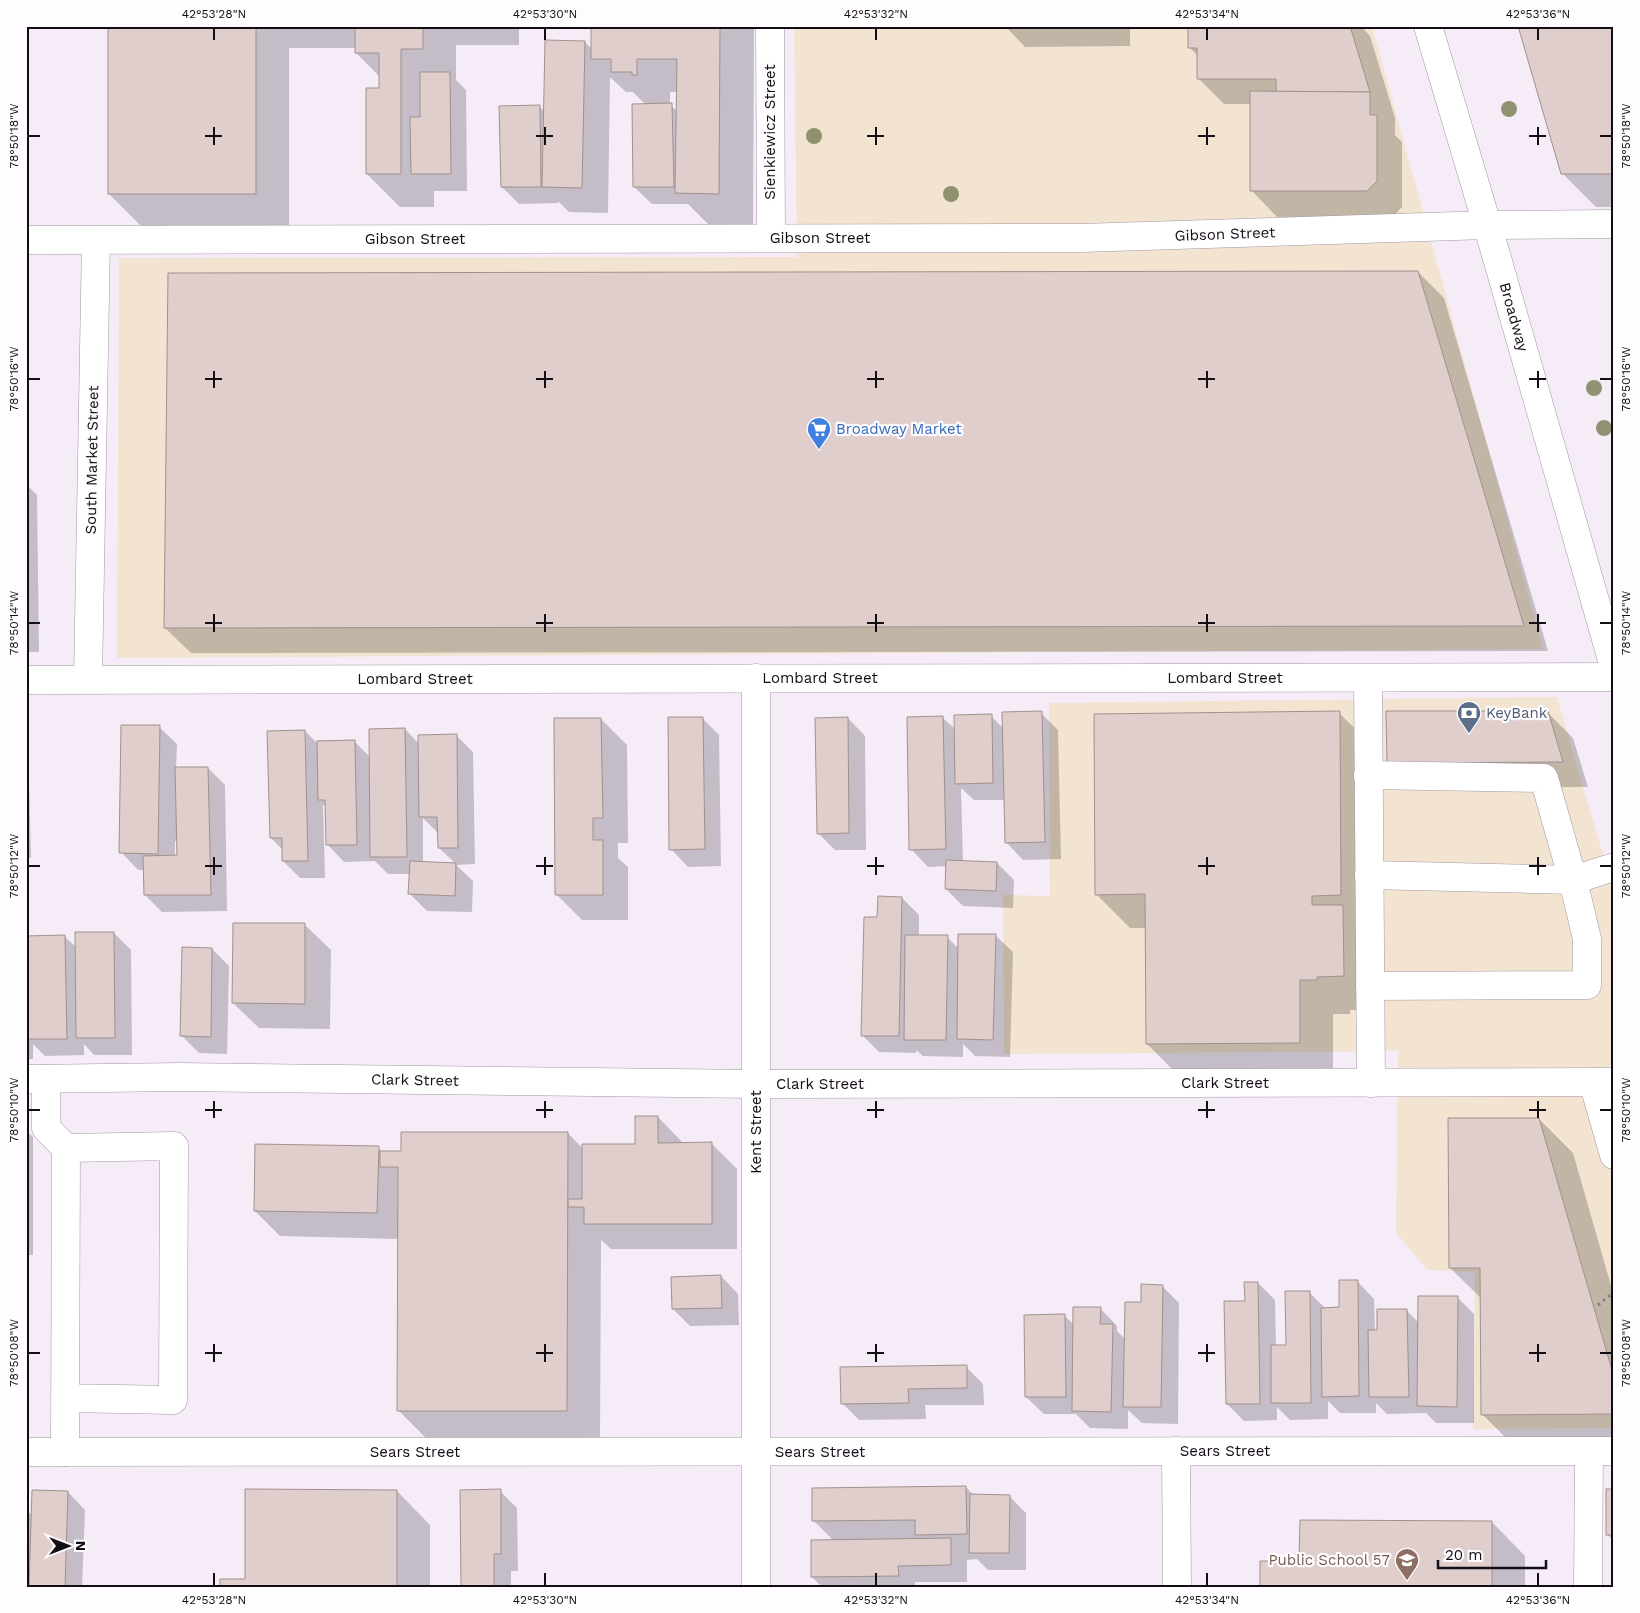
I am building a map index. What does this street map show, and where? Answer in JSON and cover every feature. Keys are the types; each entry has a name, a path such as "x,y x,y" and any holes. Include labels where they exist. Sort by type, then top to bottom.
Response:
{"street":[{"name":"Sienkiewicz Street","path":"770,26 771,238"},
{"name":"Broadway","path":"1428,26 1610,636 1614,667"},
{"name":"Gibson Street","path":"26,240 1081,238 1487,225 1614,224"},
{"name":"South Market Street","path":"88,680 96,240"},
{"name":"Lombard Street","path":"26,680 1614,677"},
{"name":"Kent Street","path":"756,678 756,1587"},
{"path":"1368,678 1371,1083"},
{"path":"1368,775 1544,778 1573,880 1587,939 1587,985 1370,986"},
{"path":"1369,875 1573,880 1614,867"},
{"name":"Clark Street","path":"36,1079 180,1077 756,1084 1603,1082"},
{"path":"36,1079 46,1128 66,1148 65,1452"},
{"path":"1603,1082 1614,1155"},
{"path":"65,1398 173,1400 174,1146 66,1148"},
{"path":"1176,1451 1176,1587"},
{"path":"1588,1587 1601,1451"},
{"name":"Sears Street","path":"26,1452 1601,1451"}],"path":[{"path":"1598,1306 1614,1292"}],"shaded area":[{"name":"Broadway Market","path":"794,26 1372,26 1543,649 117,658 119,258 797,257"},
{"path":"1557,697 1614,892 1614,1428 1473,1429 1475,1272 1427,1270 1396,1233 1398,1051 1004,1054 1003,895 1050,896 1049,703"}],"building":[{"path":"108,26 256,26 256,194 108,194"},
{"path":"355,26 423,26 423,49 401,49 401,174 366,174 366,88 379,88 379,53 355,53"},
{"path":"591,26 720,26 719,194 675,193 677,59 637,59 637,75 632,75 632,72 611,72 611,59 591,59"},
{"path":"1188,26 1350,26 1370,92 1276,92 1276,79 1197,79 1197,48 1188,48"},
{"path":"1518,26 1614,26 1614,174 1561,174"},
{"path":"545,40 585,41 582,188 542,187"},
{"path":"420,72 450,72 451,174 411,174 410,117 420,117"},
{"path":"1250,91 1370,92 1370,115 1377,115 1377,181 1367,191 1250,191"},
{"path":"672,103 674,187 633,187 632,104"},
{"path":"540,105 541,187 501,187 499,106"},
{"name":"Broadway Market","path":"1418,271 1524,626 164,628 168,273"},
{"path":"1042,711 1045,842 1005,843 1002,712"},
{"path":"1340,711 1341,895 1312,896 1312,905 1343,905 1344,976 1317,977 1317,980 1300,980 1300,1043 1146,1044 1145,894 1095,895 1094,714"},
{"path":"1386,711 1548,711 1563,762 1387,763"},
{"path":"992,714 993,783 955,784 954,715"},
{"path":"943,716 946,849 909,850 907,717"},
{"path":"668,717 703,717 705,849 669,850"},
{"path":"848,717 849,833 817,834 815,718"},
{"path":"554,718 601,718 603,818 593,818 593,840 603,840 603,895 555,895"},
{"path":"121,725 160,725 158,854 119,853"},
{"path":"405,728 407,857 370,857 369,729"},
{"path":"305,730 308,861 282,861 282,838 270,838 267,731"},
{"path":"457,734 458,848 438,848 437,817 419,817 418,735"},
{"path":"355,740 357,845 326,845 325,800 318,800 317,741"},
{"path":"175,767 208,767 211,895 144,895 143,856 177,855"},
{"path":"946,860 997,862 996,891 945,889"},
{"path":"410,861 456,863 455,896 408,894"},
{"path":"878,896 902,897 899,1036 861,1036 864,917 877,917"},
{"path":"233,923 305,923 305,1004 232,1003"},
{"path":"75,932 114,932 115,1038 76,1038"},
{"path":"958,934 996,934 993,1040 957,1039"},
{"path":"65,935 67,1039 27,1039 26,936"},
{"path":"905,935 948,935 946,1040 904,1040"},
{"path":"182,947 212,948 211,1037 180,1036"},
{"path":"635,1116 658,1116 658,1143 712,1142 712,1224 584,1224 584,1207 568,1207 568,1199 582,1199 582,1144 635,1144"},
{"path":"1448,1118 1539,1118 1614,1377 1614,1414 1481,1415 1480,1268 1449,1268"},
{"path":"401,1132 568,1132 567,1411 397,1411 398,1167 380,1167 380,1151 401,1151"},
{"path":"255,1144 379,1146 377,1213 254,1211"},
{"path":"721,1275 722,1308 672,1309 671,1277"},
{"path":"1339,1280 1358,1280 1359,1396 1322,1397 1321,1308 1339,1307"},
{"path":"1244,1282 1258,1282 1260,1404 1226,1404 1224,1301 1245,1301"},
{"path":"1141,1284 1163,1285 1161,1407 1123,1407 1125,1302 1141,1302"},
{"path":"1285,1291 1310,1291 1311,1403 1271,1403 1271,1345 1286,1345"},
{"path":"1418,1296 1458,1296 1457,1407 1417,1406"},
{"path":"1073,1307 1101,1307 1100,1324 1113,1324 1111,1412 1072,1411"},
{"path":"1377,1309 1407,1309 1409,1397 1369,1397 1368,1330 1377,1330"},
{"path":"1065,1314 1066,1397 1025,1397 1024,1315"},
{"path":"967,1365 967,1388 908,1389 909,1403 841,1404 840,1367"},
{"path":"966,1486 967,1534 915,1535 915,1520 812,1521 812,1488"},
{"path":"245,1489 397,1490 397,1587 220,1587 220,1579 245,1579"},
{"path":"501,1489 501,1554 494,1554 494,1587 461,1587 460,1490"},
{"path":"1606,1489 1614,1489 1614,1535 1606,1535"},
{"path":"32,1490 68,1491 65,1587 29,1587"},
{"path":"970,1494 1010,1495 1009,1553 969,1553"},
{"path":"1300,1520 1492,1521 1492,1587 1260,1586 1260,1561 1299,1561"},
{"path":"951,1538 951,1565 898,1566 899,1576 811,1577 811,1540"}],"place":[{"name":"Broadway Market","path":"819,450"},
{"name":"KeyBank","path":"1469,734"},
{"name":"Public School 57","path":"1407,1581"}]}
